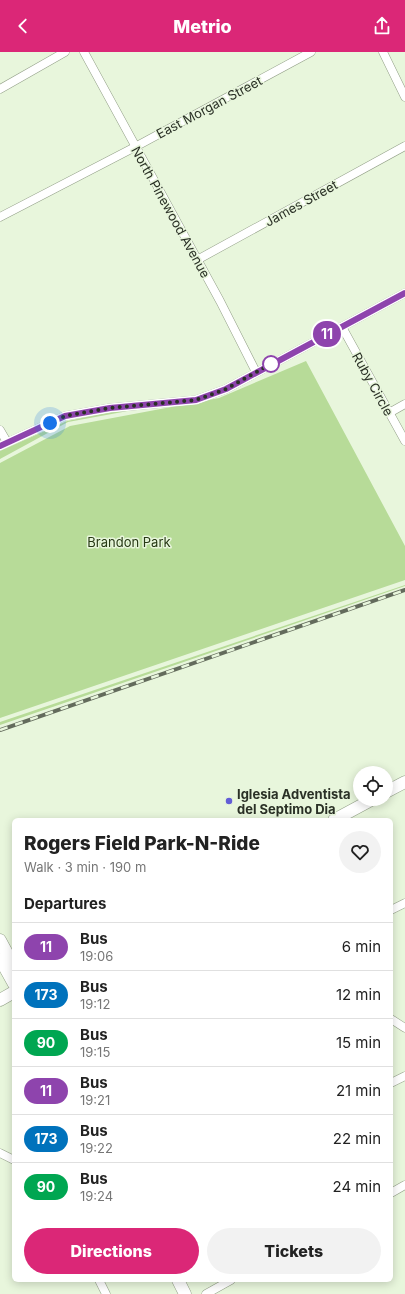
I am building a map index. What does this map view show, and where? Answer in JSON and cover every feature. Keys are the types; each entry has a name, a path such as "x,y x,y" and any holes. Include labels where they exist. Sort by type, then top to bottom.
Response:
{"street":[{"path":"0,88 65,52"},
{"name":"North Pinewood Avenue","path":"84,52 220,301 256,372"},
{"name":"East Morgan Street","path":"0,217 135,147 311,52"},
{"path":"382,52 405,97"},
{"name":"James Street","path":"197,260 405,146"},
{"path":"0,430 3,444 65,416 110,408 196,400 226,389 405,293"},
{"name":"Ruby Circle","path":"342,327 405,441"},
{"path":"389,413 405,404"},
{"path":"393,788 405,782"},
{"path":"338,818 360,806"},
{"path":"393,909 405,903"},
{"path":"0,940 12,962"},
{"path":"0,958 12,980"},
{"path":"0,1000 12,993"},
{"path":"393,1020 405,1028"},
{"path":"393,1082 405,1076"},
{"path":"0,1153 12,1159"},
{"path":"393,1192 405,1185"},
{"path":"99,1282 106,1294"},
{"path":"179,1282 185,1294"},
{"path":"206,1294 227,1282"}],"green space":[{"name":"Brandon Park","path":"306,361 405,546 405,580 0,718 0,463 70,426 219,398"},
{"path":"128,411 68,422 0,459 0,451 67,421 111,412"},
{"path":"405,586 0,725 0,722"}],"railway":[{"path":"0,730 405,590"}],"bus line":[{"name":"11","path":"0,446 65,416 110,408 196,400 226,389 405,293"}],"place":[{"name":"Iglesia Adventista del Septimo Dia","path":"229,801"}],"route":[{"path":"50,423 65,416 110,408 196,400 226,389 271,364"}]}
